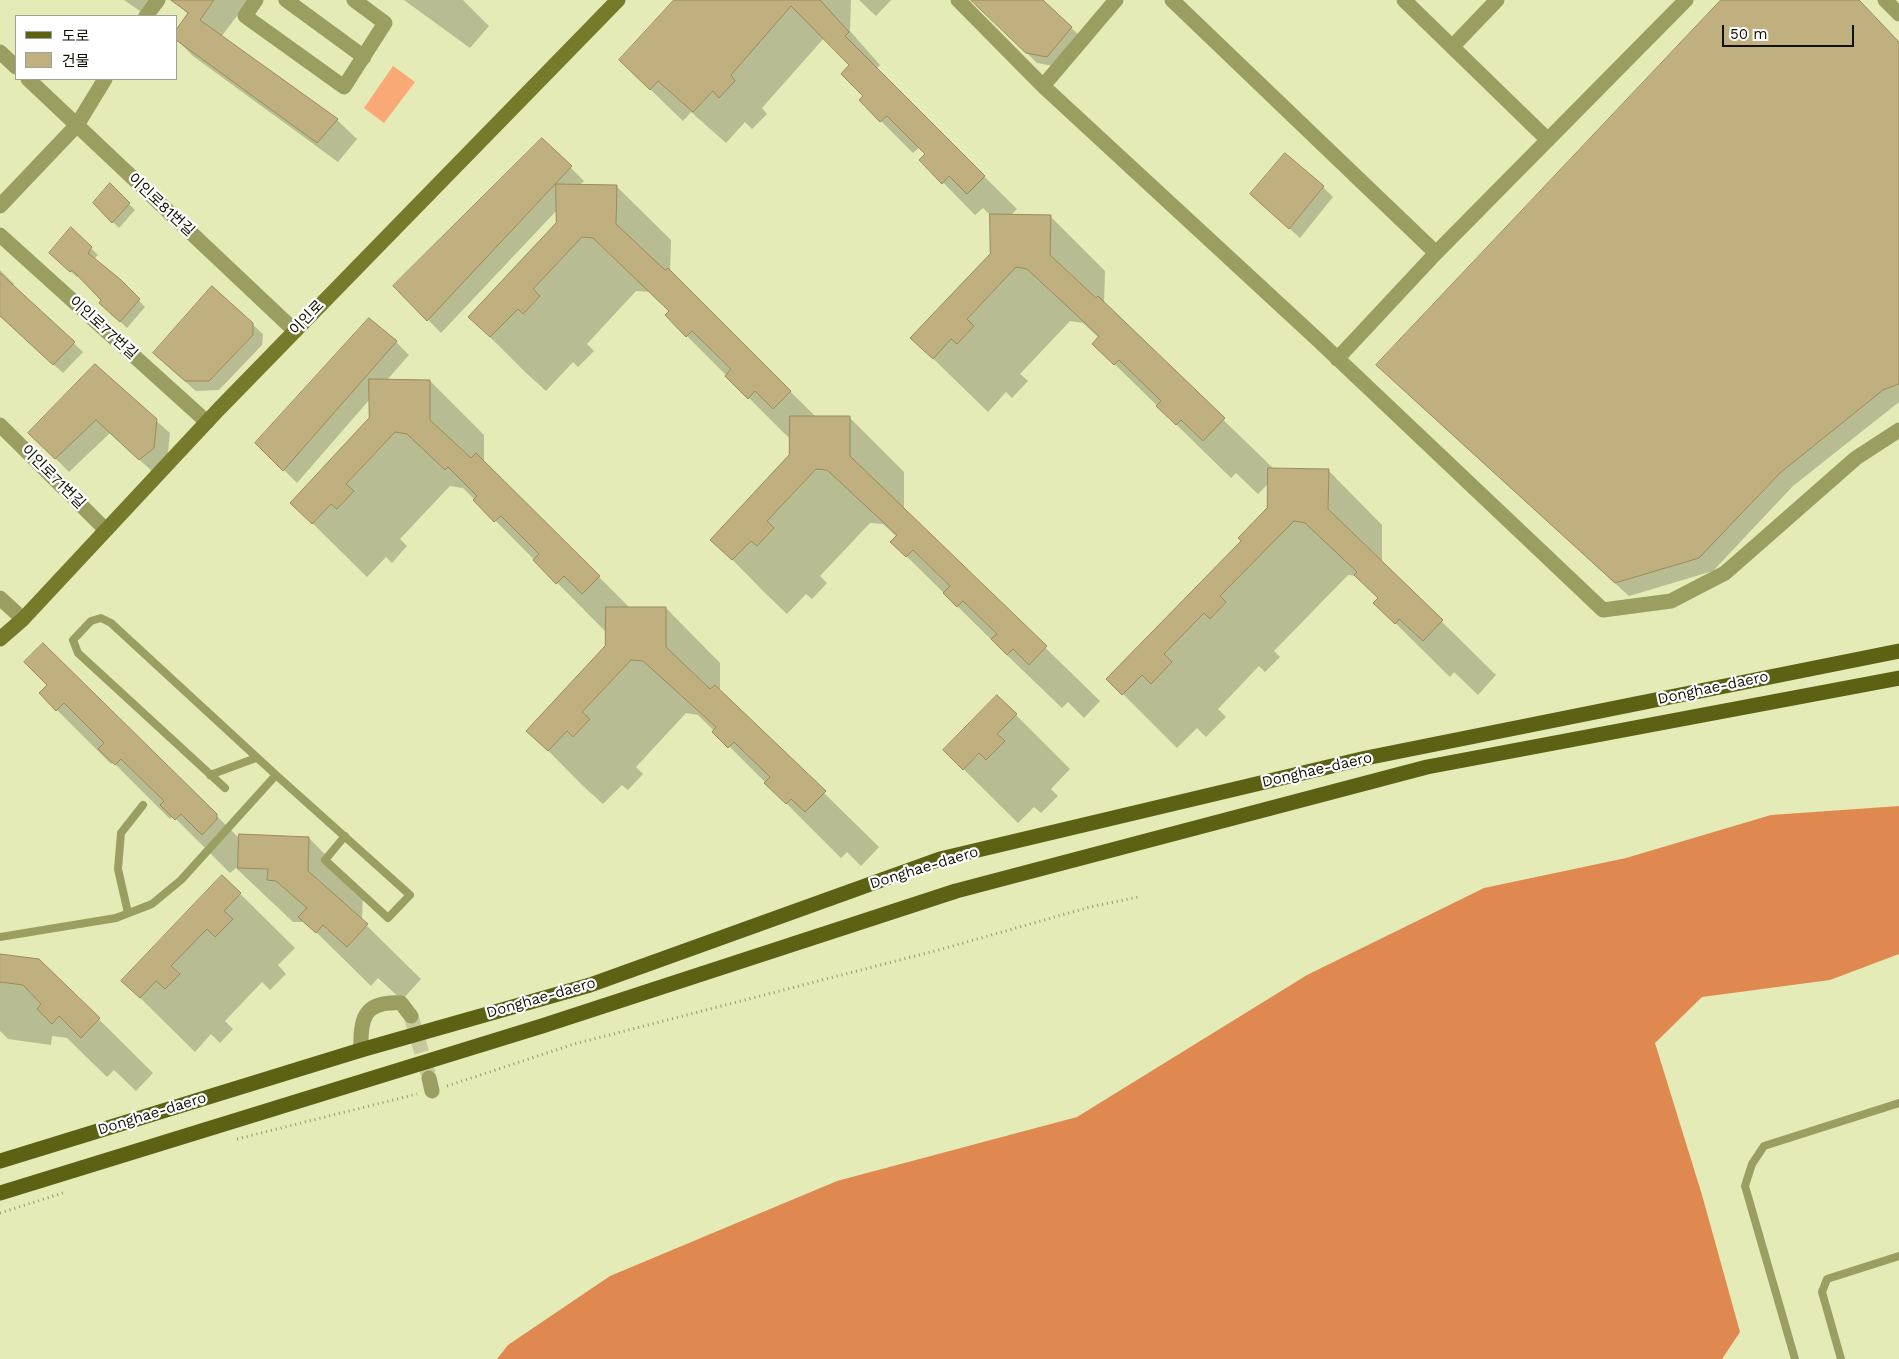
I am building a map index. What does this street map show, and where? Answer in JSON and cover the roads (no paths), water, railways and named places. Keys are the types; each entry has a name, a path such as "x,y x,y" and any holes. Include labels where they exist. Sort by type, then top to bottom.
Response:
{"main road":[{"name":"Donghae-daero","path":"0,1161 361,1050 590,985 940,859 1366,758 1899,651"},
{"path":"0,1193 552,1023 956,891 1427,767 1899,678"}],"street":[{"path":"147,15 158,0"},
{"path":"256,0 245,16 344,87 385,23 354,0"},
{"path":"286,0 364,57"},
{"name":"이인로","path":"0,639 23,619 207,422 618,0"},
{"path":"958,0 1043,86 1338,359 1603,610 1671,601 1726,573 1856,458 1899,430"},
{"path":"1043,86 1116,0"},
{"path":"1172,0 1436,253"},
{"path":"1404,0 1548,140"},
{"path":"1452,47 1497,0"},
{"path":"1338,359 1436,253 1686,0"},
{"path":"1885,0 1899,14"},
{"path":"0,52 15,66"},
{"name":"이인로81번길","path":"29,80 295,331"},
{"path":"0,206 77,125 104,80"},
{"name":"이인로77번길","path":"0,235 207,422"},
{"name":"이인로71번길","path":"0,425 106,530"},
{"path":"0,598 23,619"},
{"path":"361,1050 360,1024 368,1011 387,1002 401,1003 412,1016"}],"lane":[{"path":"224,788 78,653 73,640 91,621 101,618 110,623 256,758 345,836 410,895 388,918 325,860 345,836"},
{"path":"210,775 256,758"},
{"path":"0,937 116,918 152,904 181,880 276,775"},
{"path":"128,913 118,869 121,833 143,805"},
{"path":"1795,1359 1745,1186 1752,1164 1764,1146 1899,1103"},
{"path":"1841,1359 1822,1292 1828,1279 1899,1256"}],"tunnel":[{"path":"411,1016 428,1074"}]}
